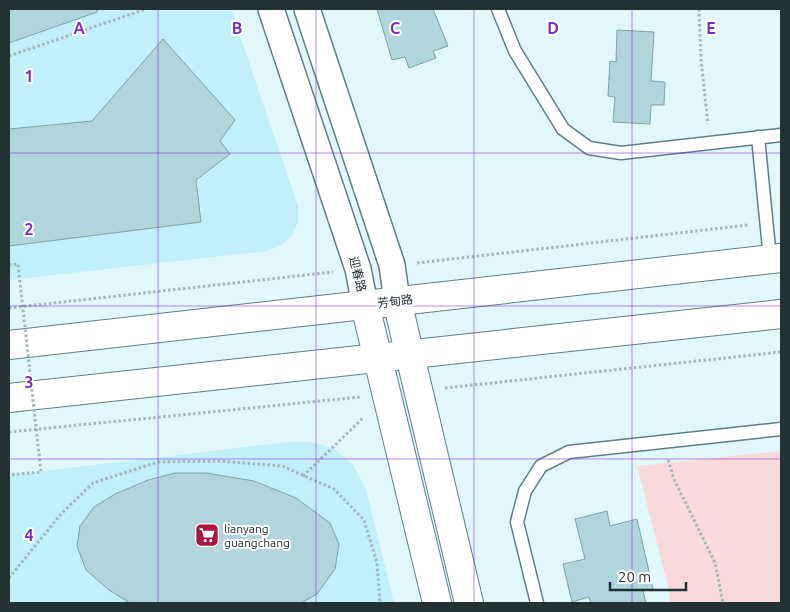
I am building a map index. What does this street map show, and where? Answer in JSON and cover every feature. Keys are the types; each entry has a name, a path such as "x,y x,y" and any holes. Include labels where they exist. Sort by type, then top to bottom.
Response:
{"main road":[{"name":"芳甸路","path":"9,344 776,259"},
{"path":"397,301 469,603"},
{"name":"迎春路","path":"365,305 437,603"},
{"path":"9,398 781,314"}],"street":[{"name":"迎春路","path":"271,9 358,269 365,305"},
{"path":"307,9 392,265 397,301"}],"lane":[{"path":"498,9 515,52 563,129 589,148 621,153 781,135"},
{"path":"758,137 776,259"},
{"path":"537,603 518,522 525,491 541,466 569,452 781,430"}],"path":[{"path":"9,56 146,9"},
{"path":"699,9 701,60 711,142"},
{"path":"9,265 18,264 41,472 9,475"},
{"path":"303,476 386,395"},
{"path":"663,442 674,479 716,563 723,603"},
{"path":"9,578 62,514 93,483 158,462 218,461 282,466 334,489 364,520 377,563 380,603"}],"shaded area":[{"path":"9,9 231,9 298,206 298,222 292,236 281,246 267,251 9,280"},
{"path":"288,442 311,442 333,448 353,465 366,489 394,603 9,603 9,475"},
{"path":"781,451 781,603 670,603 668,586 637,466"}],"building":[{"path":"9,9 97,9 97,12 9,43"},
{"path":"377,9 433,9 448,46 433,51 436,58 409,68 405,57 392,60"},
{"path":"617,30 654,32 651,81 665,82 664,105 651,105 650,124 613,122 615,97 608,96 610,61 616,62"},
{"path":"163,39 235,120 220,141 230,154 196,180 201,222 9,246 9,129 92,121"},
{"name":"lianyang guangchang","path":"175,473 206,473 254,481 296,498 330,523 339,544 335,569 317,594 301,603 130,603 109,590 86,570 77,546 80,526 94,507 115,494 148,480"},
{"path":"607,511 610,526 637,519 653,589 643,591 646,603 591,603 589,597 572,602 563,564 585,559 575,519"}],"place":[{"name":"lianyang guangchang","path":"207,535"}]}
